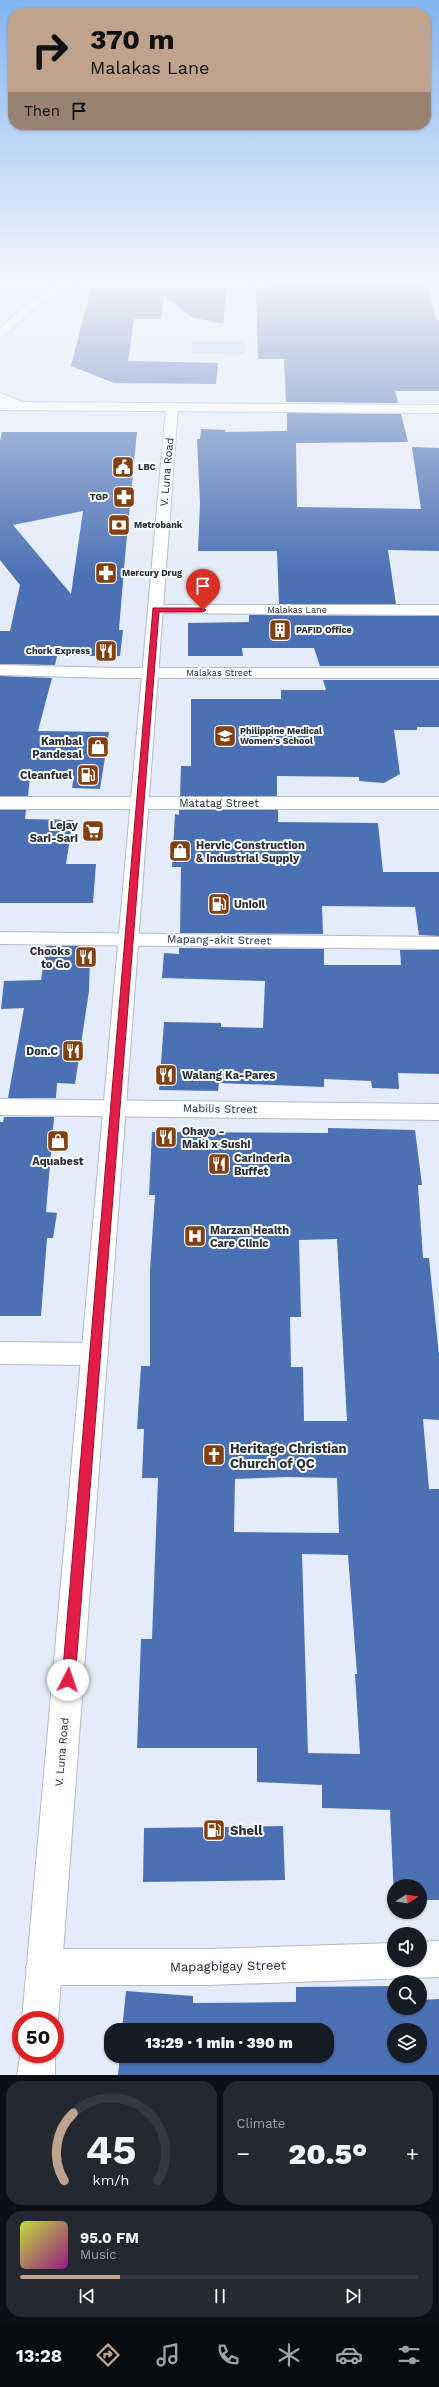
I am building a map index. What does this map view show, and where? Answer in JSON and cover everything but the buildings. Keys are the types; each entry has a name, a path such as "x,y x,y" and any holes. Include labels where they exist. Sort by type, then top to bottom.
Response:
{"main road":[{"path":"0,397 20,406"},
{"path":"0,406 171,413 439,420"},
{"path":"0,418 439,408"},
{"name":"V. Luna Road","path":"41,2011 114,1108 130,939 171,413"},
{"name":"Malakas Lane","path":"156,610 439,610"},
{"name":"Malakas Street","path":"0,670 150,673 439,673"},
{"name":"Matatag Street","path":"0,803 439,803"},
{"name":"Mapang-akit Street","path":"0,938 439,943"},
{"name":"Mabilis Street","path":"0,1107 439,1112"},
{"path":"0,1353 94,1354"},
{"path":"427,1960 439,1959"},
{"name":"Mapagbigay Street","path":"44,1967 207,1967 387,1961"},
{"path":"36,2075 37,2063"}],"place":[{"name":"LBC","path":"123,467"},
{"name":"TGP","path":"124,497"},
{"name":"Metrobank","path":"119,525"},
{"name":"Mercury Drug","path":"106,573"},
{"name":"PAFID Office","path":"280,630"},
{"name":"Chork Express","path":"106,651"},
{"name":"Philippine Medical Women's School","path":"225,736"},
{"name":"Kambal Pandesal","path":"98,747"},
{"name":"Cleanfuel","path":"88,775"},
{"name":"Lejay Sari-Sari","path":"93,831"},
{"name":"Hervic Construction & Industrial Supply","path":"180,851"},
{"name":"Unioil","path":"219,904"},
{"name":"Chooks to Go","path":"86,957"},
{"name":"Don.C","path":"73,1051"},
{"name":"Walang Ka-Pares","path":"166,1075"},
{"name":"Ohayo - Maki x Sushi","path":"166,1137"},
{"name":"Aquabest","path":"58,1141"},
{"name":"Carinderia Buffet","path":"219,1164"},
{"name":"Marzan Health Care Clinic","path":"195,1236"},
{"name":"Heritage Christian Church of QC","path":"214,1455"},
{"name":"Shell","path":"214,1830"}],"route":[{"path":"68,1680 91,1385 130,939 149,683 156,610 203,610"}]}
